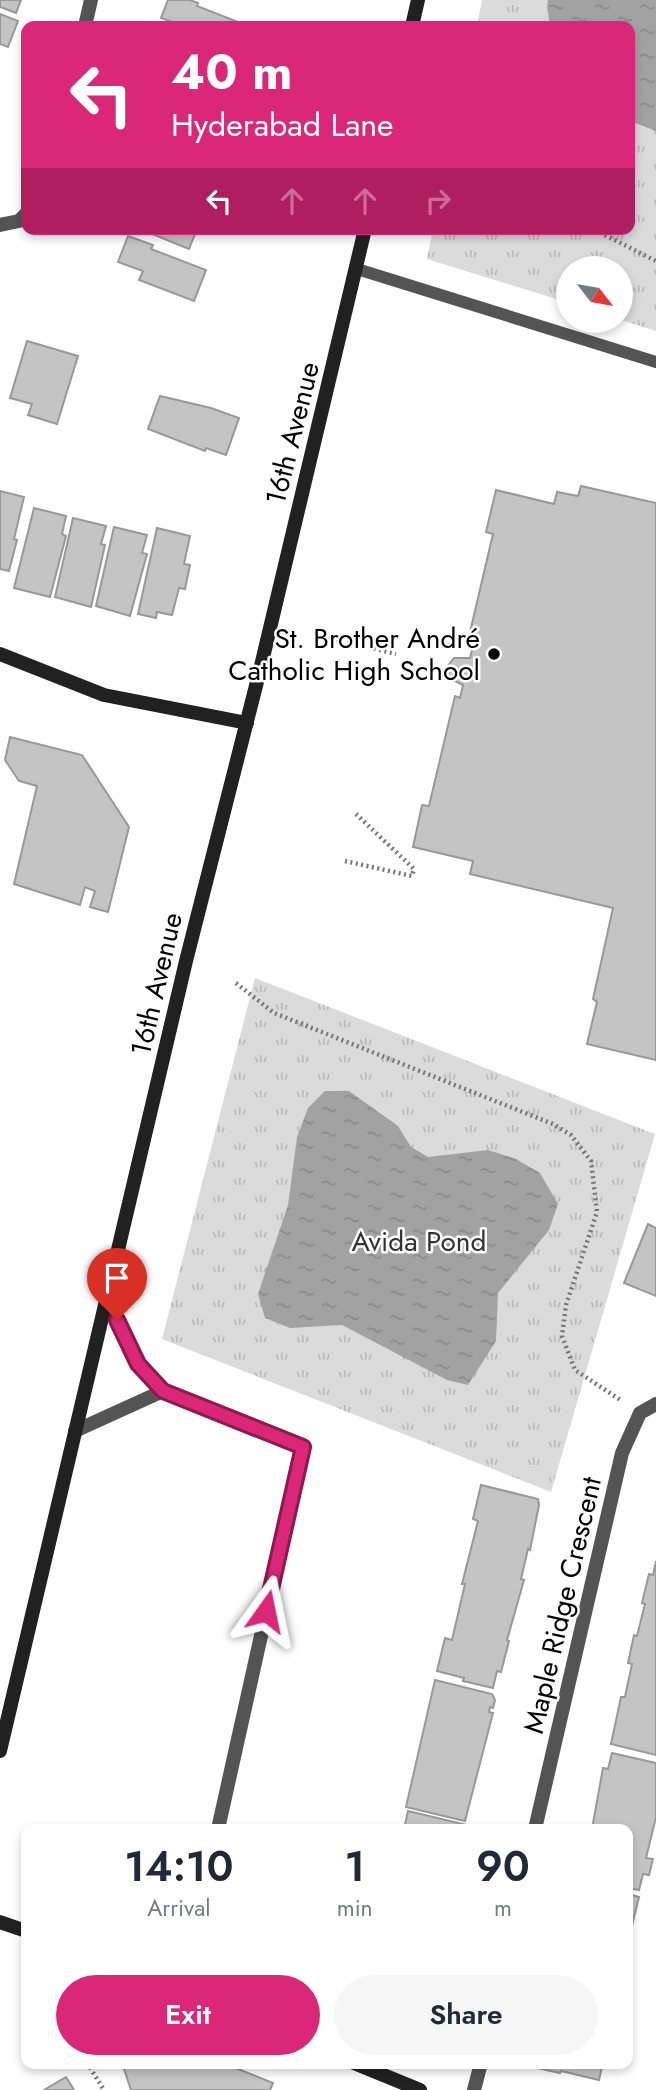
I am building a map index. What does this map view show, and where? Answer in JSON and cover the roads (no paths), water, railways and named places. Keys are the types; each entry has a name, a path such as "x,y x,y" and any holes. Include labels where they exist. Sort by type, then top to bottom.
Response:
{"main road":[{"path":"413,21 418,0"},
{"name":"16th Avenue","path":"0,1751 186,961 247,723 364,235"},
{"path":"0,653 104,695 247,723"},
{"path":"0,1922 21,1929"},
{"path":"369,2069 420,2090"}],"street":[{"path":"86,21 91,0"},
{"path":"0,225 21,219"},
{"path":"107,1297 138,1364 163,1391 303,1447 219,1824"},
{"path":"75,1431 163,1391"},
{"name":"Maple Ridge Crescent","path":"536,1824 622,1453 640,1413 656,1404"},
{"path":"474,2090 479,2069"}],"lane":[{"path":"356,269 656,362"}],"water":[{"path":"548,0 656,0 656,131 635,123 635,21 549,21"},
{"name":"Avida Pond","path":"325,1091 349,1091 398,1126 411,1147 428,1157 488,1150 516,1159 540,1173 558,1204 549,1230 498,1293 496,1341 468,1385 447,1380 342,1325 290,1328 265,1318 258,1294 288,1205 297,1137 308,1108"}],"place":[{"name":"St. Brother André Catholic High School","path":"494,654"}]}
